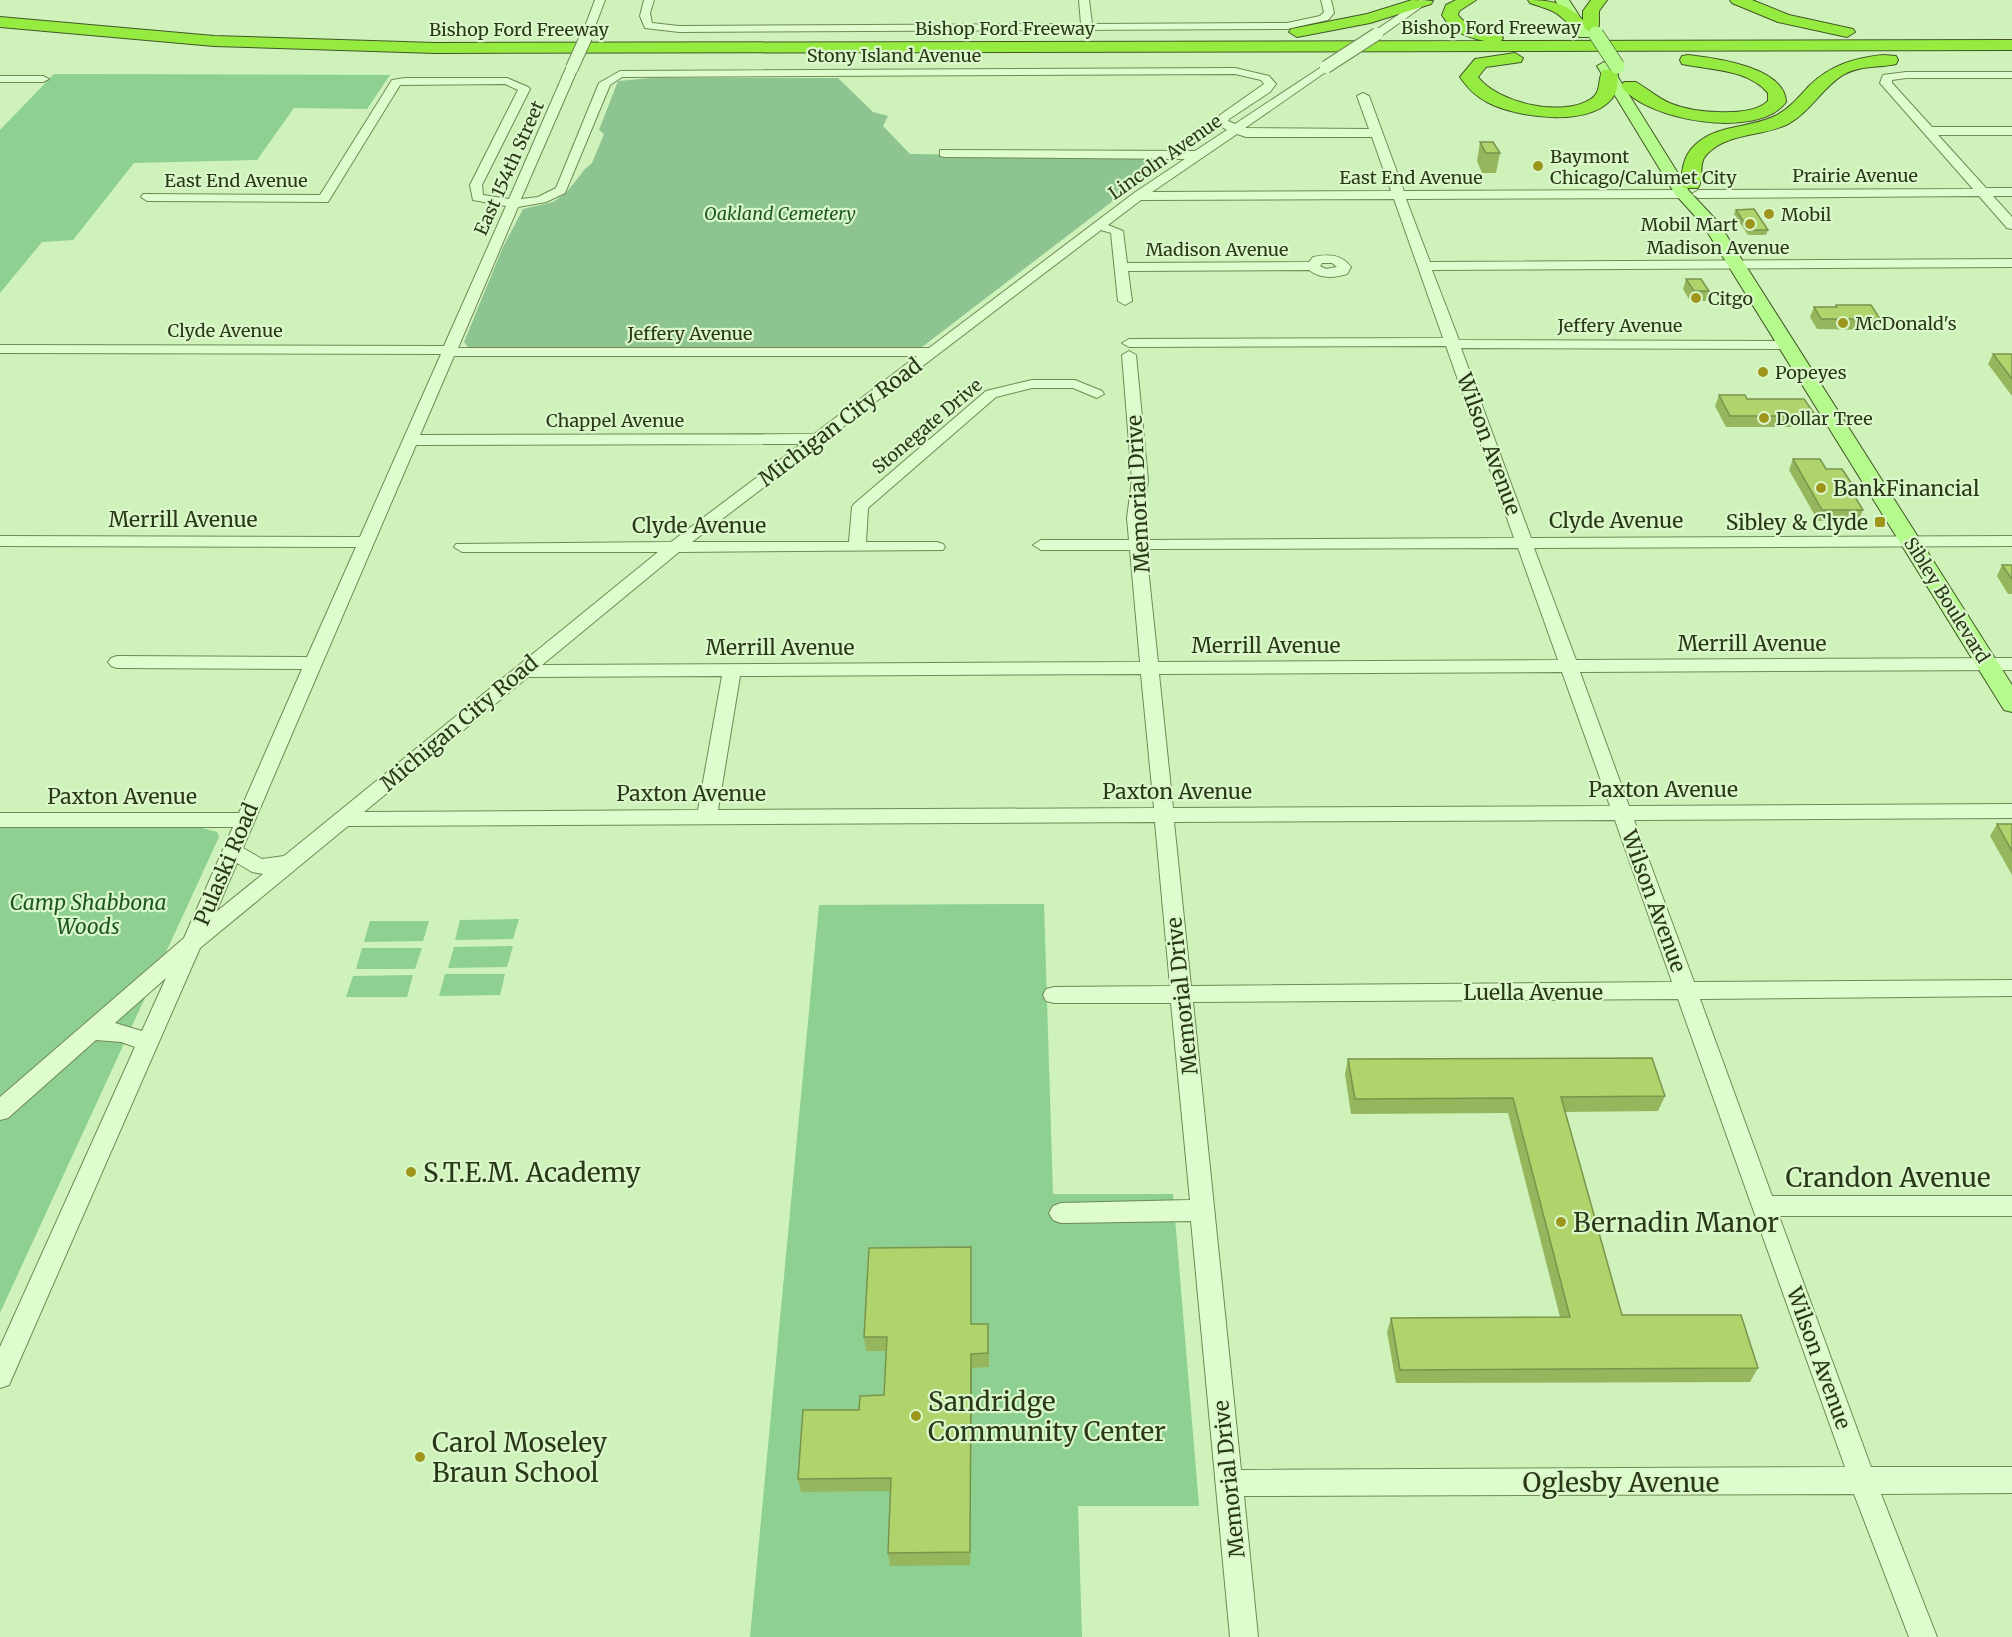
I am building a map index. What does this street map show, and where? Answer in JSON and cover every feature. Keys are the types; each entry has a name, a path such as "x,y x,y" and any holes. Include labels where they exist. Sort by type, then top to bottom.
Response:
{"highway":[{"path":"915,48 1176,41 1282,34 1331,28 1426,0"},
{"path":"1468,0 1452,8 1450,15 1460,27 1469,32 1499,39 1585,32"},
{"path":"1536,0 1561,9 1585,32"},
{"path":"1585,32 1591,11 1599,0"},
{"path":"1657,46 1713,40 1740,25 1739,13 1731,2"},
{"path":"1731,2 1784,19 1827,29 1910,38 2012,40"},
{"name":"Bishop Ford Freeway","path":"0,22 156,38 316,46 425,48 915,48 1585,32 1657,46 2012,45"},
{"name":"Bishop Ford Freeway","path":"0,31 191,49 365,56 1551,54 1611,65 2012,55"},
{"path":"1551,54 1481,63 1469,77 1473,87 1497,103 1536,112 1582,109 1598,103 1607,93 1611,65 1701,61 1725,66 1763,80 1773,88 1778,96 1776,104 1770,110 1738,117 1716,117 1667,108 1630,86"},
{"path":"1691,190 1691,168 1701,149 1727,135 1781,120 1796,110 1836,72 1847,67 1901,58 2012,55"}],"main road":[{"name":"Sibley Boulevard","path":"1562,0 1611,65 1630,86 1710,222 2012,704"},
{"path":"1574,0 1585,32"},
{"name":"Sibley Boulevard","path":"1611,65 1691,190"}],"street":[{"name":"East 154th Street","path":"449,351 600,0"},
{"path":"649,0 644,14 649,26 679,29 1287,26 1324,18 1329,13 1326,0"},
{"path":"1084,0 1087,26"},
{"name":"Lincoln Avenue","path":"932,352 1138,196 1426,0"},
{"name":"Stony Island Avenue","path":"512,203 531,202 551,197 561,190 605,83 620,74 1235,71 1264,78 1270,84 1266,90 1224,117 1221,123 1235,130"},
{"path":"2012,75 1906,75 1887,77 1886,83 2012,225"},
{"path":"0,80 43,79"},
{"name":"East End Avenue","path":"147,197 324,199 396,82 507,81 524,89 476,185 477,197 494,202 512,203"},
{"name":"Wilson Avenue","path":"1363,96 1863,1481 1923,1637"},
{"path":"1235,130 1246,133 1377,133"},
{"path":"1928,131 2012,131"},
{"path":"944,153 1197,154"},
{"name":"Prairie Avenue","path":"1691,190 2012,192"},
{"name":"East End Avenue","path":"1138,196 1399,195 1691,190"},
{"path":"1099,226 1116,231 1125,301"},
{"name":"Madison Avenue","path":"1424,266 2012,263"},
{"name":"Madison Avenue","path":"1121,267 1313,266"},
{"name":"Jeffery Avenue","path":"1129,349 1453,343 1787,345"},
{"name":"Clyde Avenue","path":"0,349 449,351"},
{"name":"Memorial Drive","path":"1129,349 1140,480 1134,518 1244,1637"},
{"name":"Jeffery Avenue","path":"449,351 932,352"},
{"name":"Pulaski Road","path":"0,1376 192,943 449,351"},
{"name":"Michigan City Road","path":"0,1111 192,943 521,671 672,549 932,352"},
{"name":"Stonegate Drive","path":"857,547 860,507 992,394 1032,384 1075,384 1097,394"},
{"name":"Chappel Avenue","path":"411,440 819,439"},
{"name":"Merrill Avenue","path":"0,541 366,542"},
{"name":"Clyde Avenue","path":"1041,545 2012,541"},
{"name":"Clyde Avenue","path":"462,547 672,549 937,547"},
{"path":"117,662 312,663"},
{"name":"Merrill Avenue","path":"521,671 2012,664"},
{"path":"707,817 732,670"},
{"name":"Paxton Avenue","path":"342,819 2012,811"},
{"name":"Paxton Avenue","path":"0,820 245,820"},
{"path":"232,850 259,867 288,863"},
{"name":"Luella Avenue","path":"1054,995 2012,988"},
{"path":"92,1030 126,1033 147,1044"},
{"name":"Crandon Avenue","path":"1764,1206 2012,1206"},
{"path":"1061,1213 1203,1210"},
{"name":"Oglesby Avenue","path":"1229,1483 2012,1480"}],"green space":[{"path":"54,74 390,75 367,109 294,108 257,160 134,163 73,240 42,242 0,293 0,130"},
{"name":"Oakland Cemetery","path":"652,78 838,78 873,112 888,116 883,126 910,154 1178,158 1139,181 922,347 519,349 468,347 464,342 503,247 523,209 553,202 566,193 592,163 604,134 599,130 618,81"},
{"name":"Camp Shabbona Woods","path":"0,828 202,828 217,832 219,837 0,1313"},
{"path":"1044,904 1053,1194 1173,1194 1199,1506 1078,1506 1082,1637 750,1637 819,905"},
{"path":"519,919 513,939 455,940 460,920"},
{"path":"370,921 429,921 423,941 364,942"},
{"path":"513,946 507,967 448,968 454,947"},
{"path":"362,948 422,948 415,969 356,969"},
{"path":"445,974 505,974 500,995 439,996"},
{"path":"413,975 407,997 346,997 353,976"}],"building":[{"path":"1480,142 1493,142 1500,153 1486,153"},
{"path":"1754,209 1768,230 1749,230 1736,210"},
{"path":"1686,279 1701,279 1709,291 1694,291"},
{"path":"1836,305 1871,305 1880,319 1821,319 1814,307 1837,307"},
{"path":"1993,354 2012,354 2012,379"},
{"path":"1719,395 1745,395 1747,399 1804,399 1816,416 1730,416"},
{"path":"1793,459 1820,459 1826,469 1842,469 1852,484 1847,484 1863,510 1822,510"},
{"path":"2002,565 2012,565 2012,579"},
{"path":"1997,824 2012,824 2012,851"},
{"name":"Bernadin Manor","path":"1652,1058 1665,1096 1561,1097 1622,1315 1741,1315 1758,1368 1400,1370 1391,1318 1570,1317 1513,1098 1355,1099 1348,1059"},
{"name":"Sandridge Community Center","path":"971,1247 971,1324 988,1324 988,1353 971,1354 970,1552 888,1553 891,1478 798,1479 803,1410 859,1410 860,1396 884,1395 887,1337 864,1337 869,1248"}],"place":[{"name":"Baymont Chicago/Calumet City","path":"1538,166"},
{"name":"Mobil","path":"1769,214"},
{"name":"Mobil Mart","path":"1750,224"},
{"name":"Citgo","path":"1696,298"},
{"name":"McDonald's","path":"1843,323"},
{"name":"Popeyes","path":"1763,372"},
{"name":"Dollar Tree","path":"1764,418"},
{"name":"BankFinancial","path":"1821,488"},
{"name":"Sibley & Clyde","path":"1880,522"},
{"name":"S.T.E.M. Academy","path":"411,1172"},
{"name":"Bernadin Manor","path":"1561,1222"},
{"name":"Sandridge Community Center","path":"916,1416"},
{"name":"Carol Moseley Braun School","path":"420,1457"}]}
